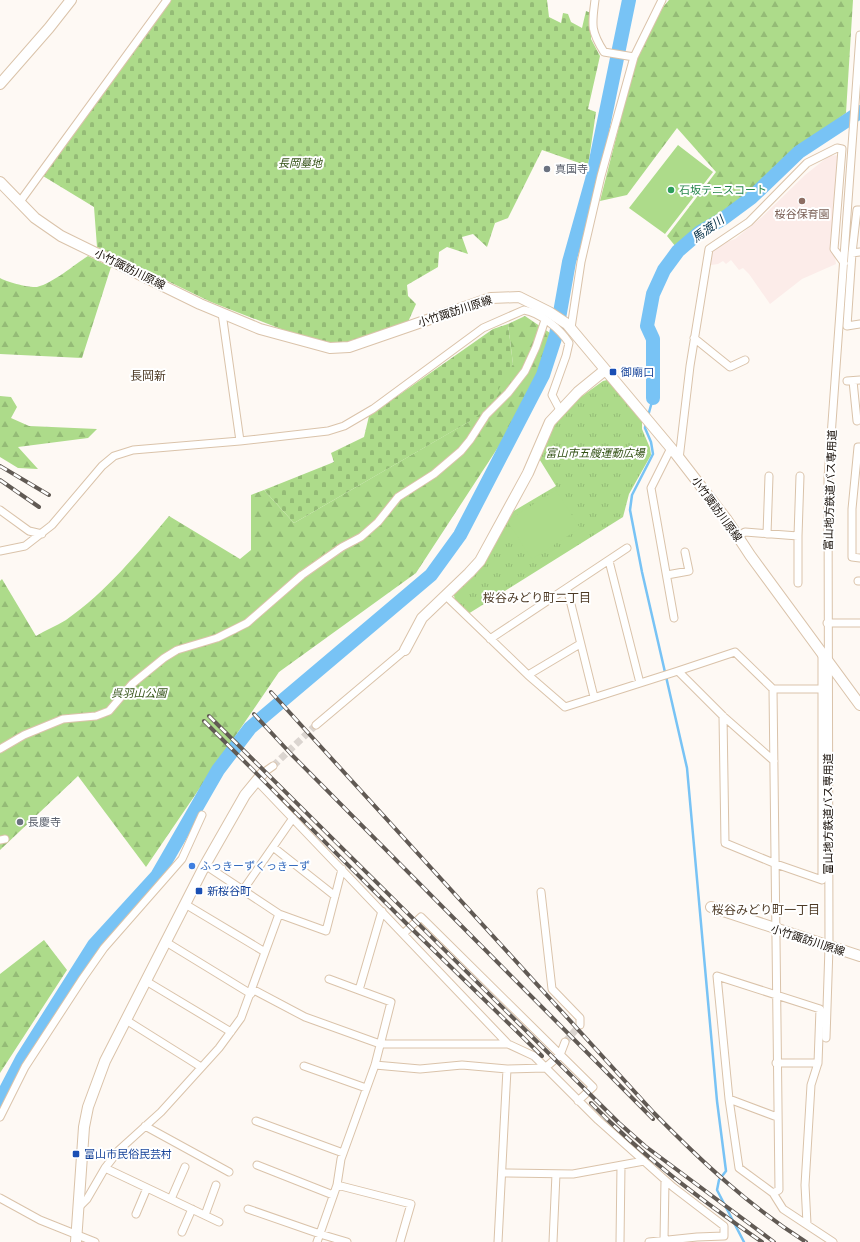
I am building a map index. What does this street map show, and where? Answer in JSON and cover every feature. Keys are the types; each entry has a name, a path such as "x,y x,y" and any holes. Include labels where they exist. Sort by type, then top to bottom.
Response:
{"main road":[{"path":"0,84 49,28 70,0"},
{"name":"小竹諏訪川原線","path":"2,187 35,218 62,236 222,313 260,329 330,348 349,347 491,298 519,297 547,316 569,326 671,448 738,536 860,705"},
{"path":"405,650 422,618 480,561 528,473 550,422 578,392 605,370"},
{"path":"76,1239 84,1127 88,1107 105,1061 205,865 245,795 260,777"},
{"name":"小竹諏訪川原線","path":"711,907 860,956"}],"street":[{"path":"19,203 167,0"},
{"path":"594,0 594,36 604,52 634,57"},
{"path":"569,326 601,176 634,57 662,0"},
{"name":"富山地方鉄道バス専用道","path":"826,1038 829,947 825,656 827,623 828,478 860,35"},
{"path":"679,459 694,338 709,249 749,222 807,163 837,148 842,149 834,249 844,263"},
{"path":"860,210 857,210 852,253 847,326 860,324"},
{"path":"852,253 860,252"},
{"path":"0,551 19,549 42,534 52,525 102,466 114,456 133,450 240,441 328,431 344,426 373,409 483,328 524,310 547,316 569,343 552,395 560,410"},
{"path":"222,313 240,441"},
{"path":"0,749 53,723 70,718 103,715 109,711 136,680 164,658 177,650 217,638 248,623 302,575 378,522 398,498 434,474 461,451 486,415 508,393 525,371 547,316"},
{"path":"694,338 730,367 745,360"},
{"path":"853,381 857,421"},
{"path":"860,447 858,447 856,509 852,557 860,558"},
{"path":"671,448 651,488 674,618"},
{"path":"767,534 769,476"},
{"path":"798,584 800,476"},
{"path":"0,510 29,531 42,534"},
{"path":"738,536 745,532 798,536"},
{"path":"490,639 627,548"},
{"path":"667,575 689,571 685,552"},
{"path":"609,561 640,683"},
{"path":"567,588 594,697"},
{"path":"446,596 528,675 565,707 735,652 773,688 822,689"},
{"path":"827,623 860,624"},
{"path":"528,675 580,644"},
{"path":"316,725 405,650"},
{"path":"723,716 725,843 776,864 822,880 822,689 825,656"},
{"path":"678,671 723,716 774,761"},
{"path":"773,688 776,864 776,1063 779,1190 773,1193"},
{"path":"273,766 260,777 293,818 508,1044 534,1056 578,1101 665,1180 724,1226 724,1236 649,1242"},
{"path":"0,1117 25,1067 65,1005 104,948 182,859 202,815"},
{"path":"243,890 293,818"},
{"path":"273,846 335,896"},
{"path":"205,865 279,914 326,931 342,869"},
{"path":"541,892 552,989 580,1018 580,1025"},
{"path":"185,904 265,952"},
{"path":"359,990 382,911"},
{"path":"78,1208 87,1199 105,1168 119,1150 161,1112 202,1067 241,1018 279,914"},
{"path":"403,934 422,916 593,1087 578,1101"},
{"path":"166,942 251,991 305,1017 380,1044 508,1044"},
{"path":"807,1224 805,1185 811,1085 818,1063 820,1009 717,976 729,1099 739,1168 773,1193 783,1208 833,1242"},
{"path":"317,1242 337,1185 343,1153 375,1065 391,1002 329,979"},
{"path":"146,981 231,1032"},
{"path":"126,1020 202,1067"},
{"path":"375,1065 420,1069 462,1065 507,1069 545,1068 560,1055 565,1042"},
{"path":"776,1063 818,1063"},
{"path":"304,1066 366,1088"},
{"path":"498,1242 507,1069"},
{"path":"729,1099 777,1117"},
{"path":"256,1121 343,1153"},
{"path":"145,1126 229,1172"},
{"path":"502,1173 573,1174 644,1161"},
{"path":"258,1165 333,1195"},
{"path":"620,1242 621,1166"},
{"path":"171,1199 185,1167"},
{"path":"105,1168 219,1222"},
{"path":"553,1242 556,1174"},
{"path":"664,1240 665,1180"},
{"path":"205,1215 216,1185"},
{"path":"337,1185 411,1204 400,1242"},
{"path":"136,1214 146,1188"},
{"path":"0,1198 76,1239 95,1242"},
{"path":"182,1232 192,1209"},
{"path":"248,1209 347,1242"}],"shaded area":[{"path":"839,155 834,249 836,264 802,279 770,304 749,274 743,268 739,270 731,260 726,264 723,261 718,264 704,266 715,246 735,239 762,217 805,175 829,156"}],"green space":[{"name":"長岡墓地","path":"170,0 547,0 549,17 561,23 563,13 568,14 571,22 582,28 586,11 591,13 591,39 600,56 588,109 596,112 588,166 542,150 508,218 495,223 487,247 473,234 462,237 468,254 447,247 439,252 438,267 407,285 408,296 416,304 408,322 330,348 211,302 97,247 94,207 43,176"},
{"path":"669,0 853,0 846,113 795,150 754,191 676,247 667,236 716,172 677,128 627,195 600,201 636,59 663,7"},
{"name":"石坂テニスコート","path":"678,145 713,172 665,234 629,208"},
{"path":"88,256 111,267 82,358 0,354 0,278 29,287 37,287 56,278"},
{"name":"呉羽山公園","path":"525,316 553,335 540,376 510,429 416,573 279,672 146,867 78,776 0,850 0,581 2,579 36,636 66,620 95,597 121,571 169,516 240,559 251,550 251,495 264,490 294,523 470,421 513,364 508,324"},
{"path":"508,324 513,364 488,408 472,420 294,523 264,490 334,462 331,453 364,437 369,416 493,329"},
{"name":"富山市五艘運動広場","path":"607,380 611,382 642,421 642,429 650,448 651,455 629,494 623,517 468,614 455,602 454,595 476,573 512,512 556,486 538,457 550,430 567,407 603,381"},
{"path":"0,396 11,397 17,407 11,418 29,426 97,429 88,438 18,447 38,469 18,468 0,457"},
{"path":"556,490 580,528 532,559 507,521"},
{"path":"44,940 67,970 0,1073 0,974"}],"waterway":[{"path":"0,1101 22,1059 94,945 157,876 218,770 250,728 431,575 460,535 543,375 556,335 569,262 592,180 629,0"},
{"name":"馬渡川","path":"653,398 653,339 647,326 653,294 664,270 678,251 700,232 724,218 751,198 799,152 860,112"},
{"path":"648,416 653,398"},
{"path":"646,422 645,428 651,442 653,454 632,495 630,510 642,572 687,768 717,1101 726,1171 719,1180 717,1190 744,1242"}],"tunnel":[{"path":"273,766 316,725"},
{"path":"565,1042 580,1025"}],"railway":[{"path":"0,466 49,495"},
{"path":"0,480 39,507"},
{"path":"271,692 654,1113 726,1182 745,1198 806,1242"},
{"path":"254,714 291,754 653,1119"},
{"path":"209,716 619,1123 645,1146 774,1242"},
{"path":"204,721 412,929 542,1056"},
{"path":"591,1103 631,1141 673,1177 762,1242"}],"place":[{"name":"真国寺","path":"547,169"},
{"name":"石坂テニスコート","path":"671,190"},
{"name":"桜谷保育園","path":"802,201"},
{"name":"御廟口","path":"613,372"},
{"name":"長慶寺","path":"20,822"},
{"name":"ふっきーずくっきーず","path":"192,866"},
{"name":"新桜谷町","path":"199,891"},
{"name":"富山市民俗民芸村","path":"76,1154"}],"district":[{"name":"長岡新","path":"148,376"},
{"name":"桜谷みどり町二丁目","path":"537,598"},
{"name":"桜谷みどり町一丁目","path":"766,910"}]}
